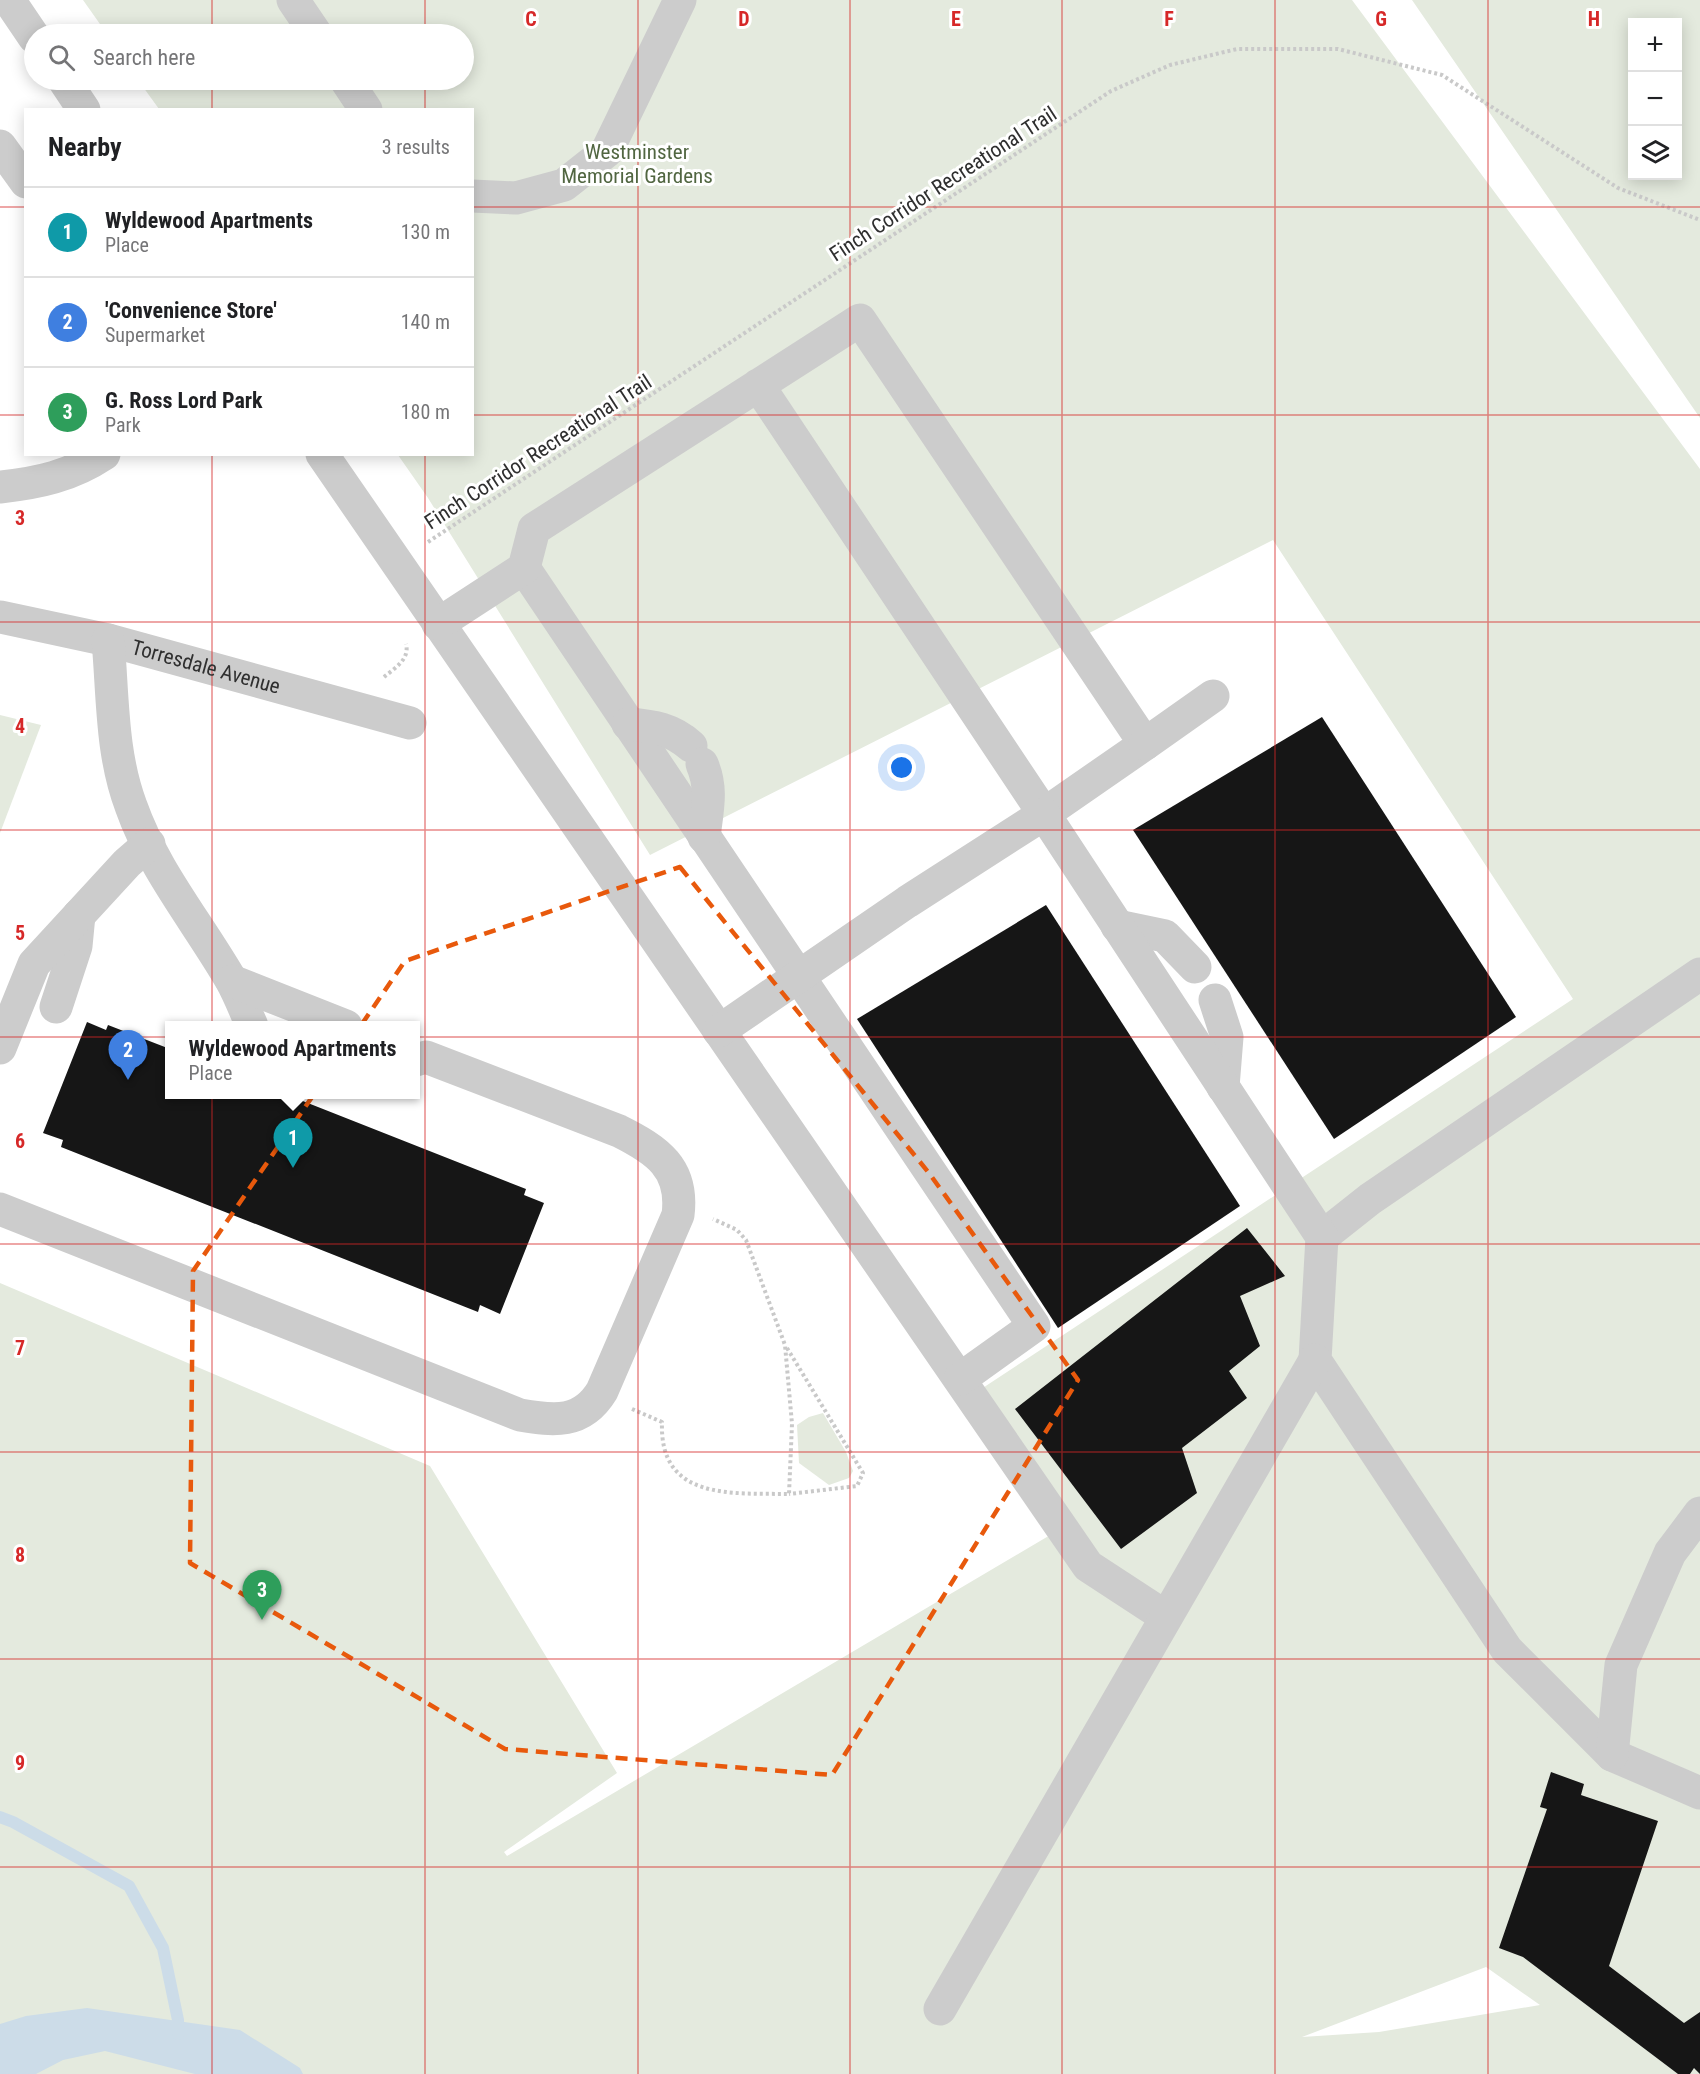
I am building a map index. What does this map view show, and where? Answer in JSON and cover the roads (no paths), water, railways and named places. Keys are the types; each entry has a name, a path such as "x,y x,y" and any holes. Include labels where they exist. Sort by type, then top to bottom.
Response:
{"street":[{"path":"9,0 25,24"},
{"path":"293,0 309,24"},
{"path":"474,196 516,198 564,185 607,151 680,0"},
{"path":"71,90 83,108"},
{"path":"353,90 365,108"},
{"path":"0,146 24,179"},
{"path":"438,624 524,568 534,529 860,320 1145,744"},
{"path":"758,386 1044,814 1322,1237 1315,1360 940,2008"},
{"path":"0,487 41,482 82,469 101,456"},
{"path":"323,456 1088,1566 1166,1617"},
{"path":"524,568 1034,1326 960,1379"},
{"name":"Torresdale Avenue","path":"0,617 108,640 410,723"},
{"path":"108,640 118,764 131,808 192,921 232,981 250,1021"},
{"path":"719,1031 1044,814 1213,696"},
{"path":"628,724 658,727 678,734 697,755 708,778 710,795 704,837"},
{"path":"0,1048 34,964 126,863 149,844"},
{"path":"56,1007 76,946 79,915"},
{"path":"1117,926 1165,936 1196,967"},
{"path":"1322,1237 1370,1199 1700,974"},
{"path":"232,981 333,1021"},
{"path":"1215,999 1227,1037 1223,1087"},
{"path":"0,1209 520,1415 549,1420 578,1415 592,1406 602,1391 678,1215 680,1196 676,1178 648,1145 619,1131 420,1057"},
{"path":"1315,1360 1507,1650 1612,1755 1700,1793"},
{"path":"1612,1755 1621,1665 1670,1553 1700,1513"}],"water":[{"path":"87,2008 240,2030 300,2068 303,2074 195,2074 105,2051 63,2060 36,2074 0,2074 0,2024 26,2016"}],"waterway":[{"path":"0,1817 129,1886 163,1948 178,2020 178,2034"}],"place":[{"name":"'Convenience Store'","path":"128,1080"},
{"name":"Wyldewood Apartments","path":"293,1168"},
{"name":"G. Ross Lord Park","path":"262,1620"}],"park label":[{"name":"Westminster Memorial Gardens","path":"637,164"}]}
